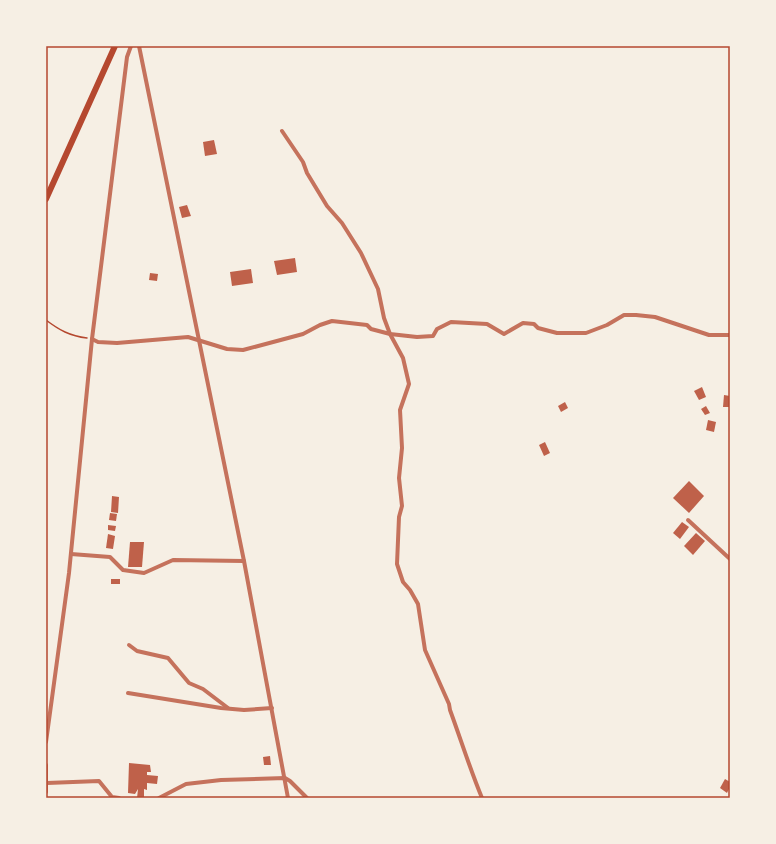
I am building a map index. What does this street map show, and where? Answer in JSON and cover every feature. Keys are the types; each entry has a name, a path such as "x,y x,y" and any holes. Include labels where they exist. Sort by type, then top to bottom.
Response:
{"main road":[{"path":"46,199 115,46"}],"street":[{"path":"46,742 71,554 92,339 127,58 131,46"},
{"path":"139,46 244,561 288,798"},
{"path":"282,131 304,162 308,173 327,206 342,223 361,253 378,289 384,318 390,334 403,358 409,384 400,410 402,448 399,478 402,506 398,522 397,564 403,582 410,590 418,604 425,650 449,704 466,752 467,762 482,798"},
{"path":"92,339 98,342 117,343 182,337 198,339 227,349 243,350 303,334 320,325 332,321 367,325 371,329 390,334 417,337 433,336 437,329 451,322 487,324 504,334 523,323 534,324 538,328 557,333 581,333 594,330 624,315 655,317 709,335 730,335"},
{"path":"688,520 730,559"},
{"path":"71,554 110,557 123,570 144,573 173,560 244,561"},
{"path":"129,645 137,650 168,658 189,683 203,689 228,708"},
{"path":"128,693 244,710 272,708"},
{"path":"46,766 46,792"},
{"path":"159,798 186,784 222,780 285,778 290,780 307,798"},
{"path":"47,783 99,781 112,797 119,798"}],"path":[{"path":"46,320 60,330 73,336 92,339"}],"building":[{"path":"214,140 217,154 205,156 203,142"},
{"path":"187,205 191,216 182,218 179,207"},
{"path":"295,258 297,272 277,275 274,261"},
{"path":"251,269 253,283 232,286 230,272"},
{"path":"150,273 158,274 157,281 149,280"},
{"path":"702,387 706,397 699,400 694,391"},
{"path":"724,395 730,396 730,407 723,407"},
{"path":"565,402 568,408 561,412 558,406"},
{"path":"706,406 710,413 705,415 701,409"},
{"path":"708,420 716,422 714,432 706,430"},
{"path":"545,442 550,453 544,456 539,445"},
{"path":"689,481 704,496 689,513 673,498"},
{"path":"112,496 119,497 118,513 111,512"},
{"path":"110,513 117,514 116,521 109,520"},
{"path":"682,522 689,527 680,539 673,533"},
{"path":"108,525 116,526 115,531 108,530"},
{"path":"696,533 705,541 693,555 684,546"},
{"path":"108,534 115,536 113,549 106,548"},
{"path":"130,542 144,542 142,567 128,567"},
{"path":"111,579 120,579 120,584 111,584"},
{"path":"270,756 271,765 264,765 263,757"},
{"path":"129,763 150,765 151,772 147,772 147,775 158,776 157,784 147,783 147,790 144,789 144,798 137,798 138,789 135,794 128,793"},
{"path":"725,779 730,782 730,787 727,793 720,788"}]}
